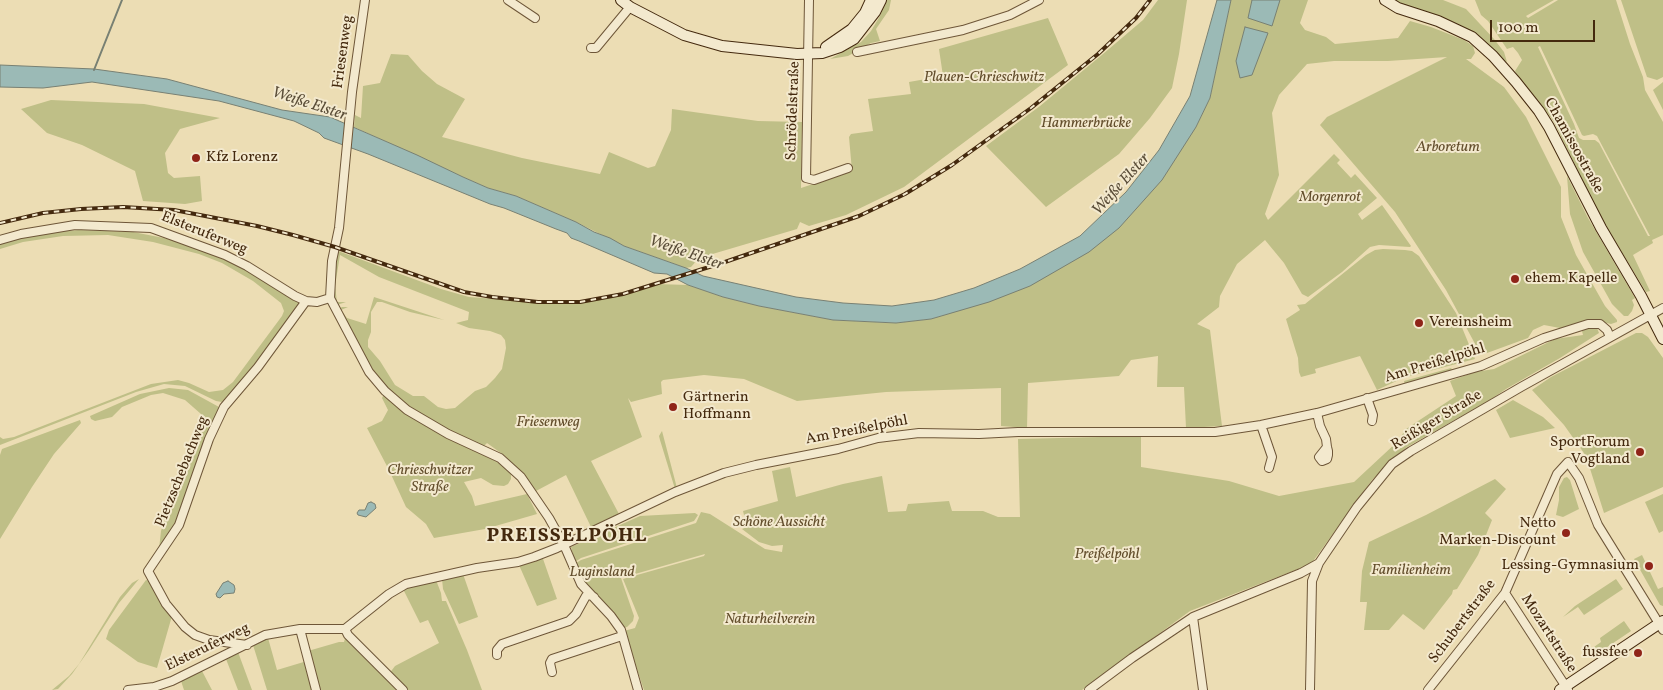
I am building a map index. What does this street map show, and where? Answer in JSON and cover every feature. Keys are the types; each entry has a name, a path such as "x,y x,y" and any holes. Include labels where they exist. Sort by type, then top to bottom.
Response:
{"street":[{"name":"Friesenweg","path":"330,298 332,261 339,228 350,115 365,0"},
{"path":"508,0 535,18"},
{"path":"622,0 630,7 684,35 722,46 798,54 822,53 840,47 854,39 882,0"},
{"name":"Schrödelstraße","path":"809,0 806,178 814,180 848,168"},
{"path":"809,53 831,45 852,29 865,13 871,0"},
{"path":"857,52 963,30 1010,14 1039,0"},
{"name":"Chamissostraße","path":"1385,0 1398,8 1438,20 1472,37 1493,56 1516,82 1549,127 1601,228 1663,339"},
{"path":"591,48 596,48 630,7"},
{"name":"Elsteruferweg","path":"0,240 20,234 75,225 151,228 225,255 306,301"},
{"path":"306,301 317,302 330,298 369,372 385,391 415,414 448,434 500,458 510,465 521,477 532,491 564,545 580,584 612,616 621,630 638,690"},
{"name":"Pietzschebachweg","path":"247,646 209,640 195,635 185,627 166,604 148,571 179,525 209,439 224,407 258,366 306,301"},
{"name":"Reißiger Straße","path":"1310,690 1312,581 1319,563 1370,490 1392,464 1411,451 1610,336 1663,308"},
{"name":"Am Preißelpöhl","path":"564,545 676,492 724,474 756,465 838,449 878,438 919,433 1206,432 1261,425 1317,413 1481,366 1544,338 1588,324 1600,324 1607,330 1610,336"},
{"path":"1367,398 1373,415 1372,421"},
{"path":"1317,413 1327,447"},
{"path":"1261,425 1272,457 1269,468"},
{"name":"Schubertstraße","path":"1428,690 1505,594 1557,474 1568,462 1579,478 1598,525 1662,625"},
{"path":"403,690 348,635 345,629 389,594 406,584 477,568 518,562 564,545"},
{"path":"1088,690 1193,617 1319,563"},
{"name":"Mozartstraße","path":"1505,594 1564,689"},
{"path":"497,655 497,650 502,644 569,621 576,614 586,596 590,595 595,598"},
{"path":"1193,617 1203,690"},
{"path":"1564,689 1662,625"},
{"path":"300,629 316,690"},
{"name":"Elsteruferweg","path":"128,690 154,687 172,681 247,646 265,635 300,629 345,629"},
{"path":"552,672 550,663 552,660 622,636"}],"green space":[{"path":"886,0 891,0 889,10 876,29 880,41 871,43 848,56 830,59 861,42 871,31 880,16"},
{"name":"Hammerbrücke","path":"1158,0 1187,0 1172,88 1150,118 1119,154 1046,207 986,146 1040,106 1103,54 1143,20"},
{"path":"1231,0 1308,0 1300,23 1305,30 1326,37 1335,44 1398,38 1410,21 1464,40 1473,46 1475,53 1471,59 1466,59 1504,87 1526,117 1561,187 1561,217 1576,255 1605,306 1617,322 1611,324 1594,320 1580,322 1561,330 1560,328 1544,325 1533,330 1528,338 1487,353 1480,353 1446,290 1395,212 1320,125 1327,117 1447,57 1388,61 1334,61 1307,64 1279,95 1272,113 1279,175 1265,214 1268,220 1334,154 1340,160 1337,163 1351,178 1355,174 1377,198 1358,214 1362,220 1382,205 1411,246 1379,245 1370,247 1342,272 1308,297 1302,294 1284,263 1265,240 1237,264 1220,296 1219,307 1197,324 1210,330 1222,426 1186,428 1184,387 1157,387 1158,356 1131,360 1119,376 1028,383 1027,428 1001,426 1001,388 886,392 797,401 744,379 704,375 663,380 661,382 662,394 631,402 628,398 642,437 591,461 619,514 591,527 566,475 536,491 525,476 505,456 487,443 483,447 485,455 511,470 511,479 504,486 493,485 481,478 464,482 475,506 527,494 537,514 485,529 434,538 426,524 406,507 367,428 382,421 388,410 382,398 387,388 366,362 339,309 348,307 341,310 347,318 366,324 374,297 444,320 377,302 371,312 371,332 368,347 380,361 395,385 413,396 424,396 438,407 446,409 455,408 475,391 486,387 495,378 502,369 506,348 505,340 501,335 490,331 469,328 456,323 468,320 469,312 379,277 340,255 335,286 337,302 346,302 337,305 333,288 338,251 441,289 469,297 538,302 580,302 623,294 656,284 688,285 723,297 759,306 833,320 896,323 931,319 1030,286 1196,127 1210,98"},
{"path":"1394,0 1443,0 1466,9 1494,39 1504,52 1507,62 1490,47"},
{"path":"1475,0 1554,0 1526,16 1528,18 1558,0 1616,0 1643,77 1645,90 1663,122 1663,235 1652,240 1653,243 1633,255 1650,291 1646,292 1600,216 1554,122 1517,75 1515,71 1522,60 1518,53 1513,47 1507,49 1488,21 1481,15","holes":["1540,46 1582,135 1593,134 1597,136 1650,236 1648,236 1599,143 1595,140 1579,138 1538,47"]},
{"path":"1621,0 1663,0 1663,77 1657,80 1647,77"},
{"name":"Plauen-Chrieschwitz","path":"1048,18 1068,65 904,187 846,215 809,226 800,222 797,229 699,258 691,267 686,268 624,246 576,222 516,196 488,188 354,127 355,115 361,118 363,86 380,83 391,54 408,55 437,84 465,99 442,137 522,158 600,174 609,152 648,168 655,166 671,130 672,109 758,121 802,122 801,188 852,171 849,137 851,134 873,131 868,99 911,94 909,82 943,76 939,49"},
{"path":"1663,82 1663,110 1653,90"},
{"path":"51,100 144,104 220,118 180,129 165,153 168,173 174,178 200,176 202,201 185,204 143,201 135,171 82,145 47,133 21,109"},
{"path":"1567,176 1588,218 1635,298 1632,300 1634,305 1628,316 1624,316 1612,304 1583,252 1570,214"},
{"path":"79,230 133,232 164,238 216,254 246,269 301,302 300,306 246,377 226,400 222,402 185,386 164,384 136,392 0,445 0,437 3,439 14,437 151,384 178,380 209,392 223,390 233,382 284,311 281,303 253,281 222,263 199,254 153,242 108,235 63,236 23,242 0,249 0,242 43,233"},
{"path":"1375,250 1412,251 1419,256 1456,313 1475,359 1403,378 1377,390 1360,356 1315,369 1316,373 1301,377 1298,358 1286,319 1300,310 1297,305 1305,304 1366,255"},
{"name":"Preißelpöhl","path":"1588,328 1597,328 1599,333 1490,400 1407,447 1372,480 1311,564 1190,611 1082,690 644,690 624,631 635,628 639,618 623,579 704,556 705,554 621,578 634,616 633,621 627,627 622,628 589,590 576,563 696,523 701,512 710,514 765,549 782,552 783,545 772,546 759,542 742,529 747,527 743,511 778,501 772,471 790,467 796,497 882,476 888,512 906,511 908,504 949,501 952,511 983,511 998,517 1020,517 1018,439 1141,436 1141,467 1229,481 1279,496 1354,482 1397,442 1406,429 1456,396 1450,381 1475,372 1494,369 1555,339 1583,335 1582,331"},
{"path":"1636,333 1642,333 1648,337 1663,358 1663,487 1604,513 1586,456 1564,425 1532,390 1551,377"},
{"path":"1451,368 1453,371 1405,385 1404,381"},
{"path":"169,388 188,390 219,407 220,410 182,511 174,528 159,549 161,531 167,513 182,484 203,427 201,414 185,400 163,393 151,395 122,407 112,417 95,421 90,416 140,394"},
{"path":"1513,400 1543,417 1555,428 1510,438 1496,410"},
{"path":"80,420 81,423 54,454 0,539 0,455 2,449"},
{"path":"662,431 677,488 675,489 659,436"},
{"path":"1567,477 1570,480 1579,509 1563,517 1556,515 1559,487 1564,478"},
{"name":"Familienheim","path":"1495,479 1506,489 1485,513 1492,520 1478,555 1457,589 1453,590 1452,594 1424,630 1403,614 1389,630 1364,630 1367,602 1360,602 1362,571 1369,542"},
{"path":"1663,494 1663,531 1659,533 1645,502"},
{"name":"Schöne Aussicht","path":"695,513 698,515 694,521 581,558 575,562 571,547 640,516"},
{"path":"1642,555 1658,589 1663,587 1663,606 1660,605 1634,559"},
{"path":"542,556 557,599 537,606 519,565"},
{"path":"463,574 478,617 459,624 443,589 442,579"},
{"path":"139,579 119,603 89,650 72,674 58,689 52,690 69,676 79,664 120,597 132,583"},
{"path":"1616,579 1623,589 1584,615 1578,607 1563,617 1575,606"},
{"path":"146,580 150,581 172,616 157,668 138,662 106,639 109,630"},
{"path":"436,580 442,601 446,601 482,690 405,690 389,674 395,666 439,643 428,620 420,623 403,589"},
{"path":"1624,621 1631,631 1591,658 1587,652 1601,642 1600,638"},
{"path":"346,635 401,690 319,690 308,651 344,642"},
{"path":"268,638 277,670 307,661 314,690 267,690 253,645"},
{"path":"238,652 252,690 238,690 226,659"},
{"path":"202,671 212,690 184,690 181,681"}],"water":[{"path":"1217,0 1231,0 1210,98 1196,127 1162,180 1119,228 1089,252 1030,286 989,302 931,319 896,323 833,320 723,297 688,285 667,274 654,273 571,238 567,233 324,138 319,133 294,121 219,101 92,82 43,88 0,87 0,65 94,69 167,79 282,110 330,117 488,188 516,196 576,222 624,246 703,276 796,297 843,303 892,306 934,300 974,288 1020,269 1080,236 1126,192 1159,150 1190,96"},
{"path":"1252,0 1280,0 1272,26 1248,18"},
{"path":"1245,27 1268,33 1252,75 1240,78 1236,61"},
{"path":"368,503 375,504 376,508 366,517 358,515 359,510 365,510"},
{"path":"228,581 234,585 234,593 224,594 220,598 217,597 216,594 223,583"}],"waterway":[{"path":"94,70 122,0"}],"railway":[{"path":"0,223 43,213 81,209 123,207 174,210 293,235 335,247 464,292 538,302 580,302 623,294 722,263 859,216 905,194 952,165 1031,108 1098,54 1136,18 1150,0"}],"place":[{"name":"Kfz Lorenz","path":"196,158"},
{"name":"ehem. Kapelle","path":"1515,279"},
{"name":"Vereinsheim","path":"1419,323"},
{"name":"Gärtnerin Hoffmann","path":"673,407"},
{"name":"SportForum Vogtland","path":"1640,452"},
{"name":"Netto Marken-Discount","path":"1566,533"},
{"name":"Lessing-Gymnasium","path":"1649,566"},
{"name":"fussfee","path":"1638,653"}],"district":[{"name":"PREISSELPÖHL","path":"567,537"}],"water label":[{"name":"Weiße Elster","path":"309,105"},
{"name":"Weiße Elster","path":"1122,185"},
{"name":"Weiße Elster","path":"686,254"}],"park label":[{"name":"Arboretum","path":"1448,148"},
{"name":"Morgenrot","path":"1330,198"},
{"name":"Chrieschwitzer Straße","path":"430,480"},
{"name":"Luginsland","path":"602,573"},
{"name":"Naturheilverein","path":"770,620"}]}
